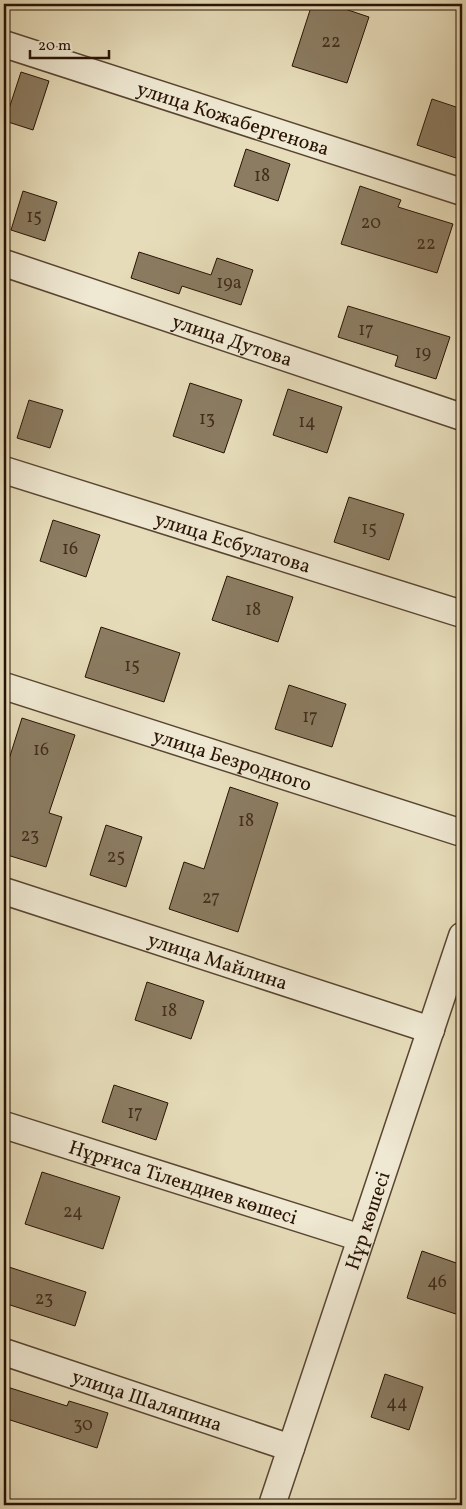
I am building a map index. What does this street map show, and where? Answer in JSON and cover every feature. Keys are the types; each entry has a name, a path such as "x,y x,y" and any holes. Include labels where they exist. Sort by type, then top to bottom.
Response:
{"street":[{"name":"улица Кожабергенова","path":"4,44 462,192"},
{"name":"улица Дутова","path":"4,263 462,417"},
{"name":"улица Есбулатова","path":"4,470 462,614"},
{"name":"улица Безродного","path":"4,686 462,833"},
{"name":"улица Майлина","path":"4,891 431,1030"},
{"name":"Нұр көшесі","path":"272,1505 462,936"},
{"name":"Нұрғиса Тілендиев көшесі","path":"4,1125 362,1238"},
{"name":"улица Шаляпина","path":"4,1352 291,1448"}],"building":[{"path":"312,4 330,4 369,17 347,83 292,66"},
{"path":"21,72 49,81 33,130 5,121"},
{"path":"432,99 462,109 462,160 417,145"},
{"path":"246,149 290,164 278,201 234,186"},
{"path":"360,186 401,200 398,207 453,224 437,273 341,244"},
{"path":"23,191 57,202 45,241 11,230"},
{"path":"139,252 211,275 217,258 253,270 241,305 182,286 179,294 131,278"},
{"path":"348,306 450,337 436,379 395,366 398,356 338,337"},
{"path":"190,383 242,400 224,453 173,436"},
{"path":"288,389 342,407 327,453 273,435"},
{"path":"29,400 63,410 50,448 17,438"},
{"path":"349,497 404,514 389,560 334,542"},
{"path":"53,520 100,535 86,577 40,561"},
{"path":"227,576 293,597 278,642 212,620"},
{"path":"101,627 180,653 164,702 85,677"},
{"path":"289,685 346,704 332,747 275,729"},
{"path":"22,718 75,735 49,813 62,817 46,867 4,854 4,775"},
{"path":"230,787 278,803 238,932 169,909 184,862 204,869"},
{"path":"106,825 142,837 126,887 90,875"},
{"path":"147,982 204,1001 191,1039 135,1020"},
{"path":"114,1085 168,1103 156,1140 102,1122"},
{"path":"42,1172 120,1197 103,1249 25,1224"},
{"path":"422,1251 462,1265 462,1316 407,1298"},
{"path":"9,1267 86,1292 75,1326 4,1303 4,1281"},
{"path":"385,1374 423,1387 409,1430 371,1417"},
{"path":"4,1386 67,1406 69,1401 108,1413 97,1448 4,1418"}]}
